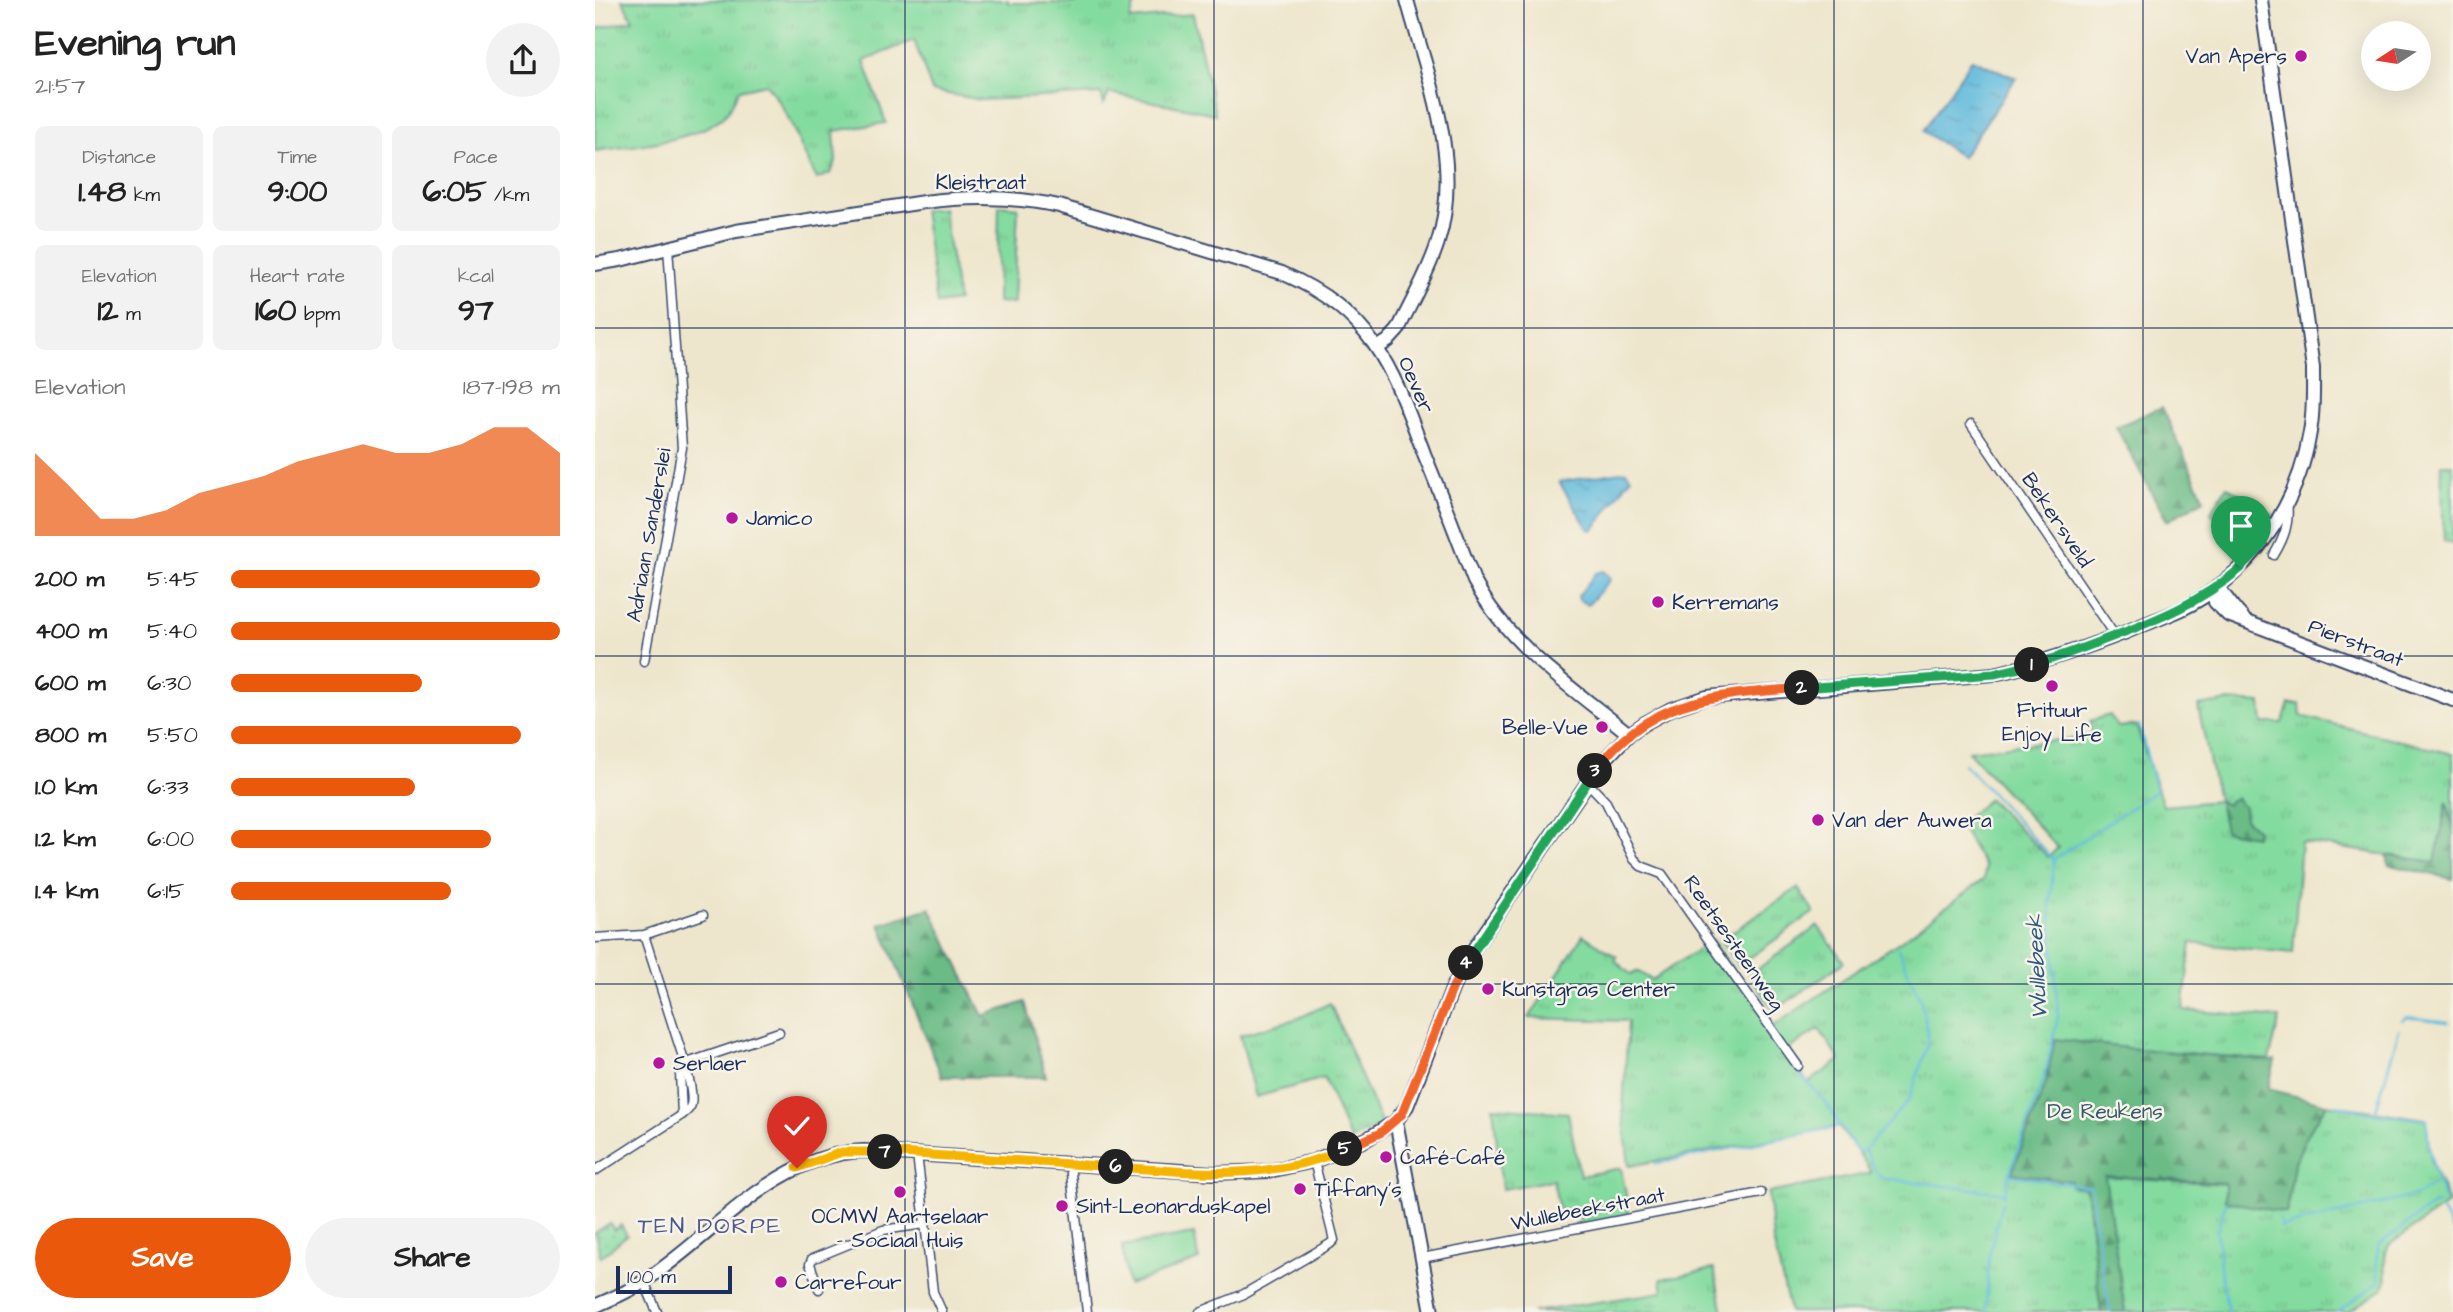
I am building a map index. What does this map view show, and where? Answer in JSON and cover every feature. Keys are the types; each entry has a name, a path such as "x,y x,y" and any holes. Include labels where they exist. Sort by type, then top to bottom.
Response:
{"street":[{"name":"Oever","path":"1407,0 1440,124 1448,174 1447,208 1438,245 1398,330 1377,348 1396,380 1474,581 1490,609 1526,650 1629,734"},
{"path":"595,1306 644,1281 761,1191 797,1168 842,1152 1237,1173 1294,1167 1367,1139 1396,1121 1407,1106 1453,987 1475,947 1587,782 1629,734 1671,709 1707,697 1994,674 2048,661 2218,594 2259,547 2298,481 2308,442 2313,402 2313,369 2261,0"},
{"name":"Kleistraat","path":"595,264 736,231 923,202 953,198 1021,198 1059,206 1282,273 1311,286 1336,303 1363,329 1377,348"},
{"name":"Adriaan Sanderslei","path":"644,661 682,448 668,247"},
{"name":"Bekersveld","path":"1971,424 2115,636"},
{"path":"2274,555 2282,542 2289,519 2287,503"},
{"name":"Pierstraat","path":"2218,594 2228,615 2453,700"},
{"name":"Reetsesteenweg","path":"1587,782 1605,802 1634,859 1641,866 1662,874 1798,1066"},
{"path":"595,938 644,935 703,915"},
{"path":"595,1171 682,1115 680,1073 684,1064 644,935"},
{"path":"684,1064 779,1032"},
{"path":"1396,1121 1432,1312"},
{"path":"917,1154 933,1292 942,1312"},
{"path":"1200,1312 1244,1294 1331,1244 1334,1240 1314,1161"},
{"path":"1070,1165 1087,1312"},
{"name":"Wullebeekstraat","path":"1422,1258 1761,1193"},
{"path":"818,1289 810,1264 812,1259 883,1230 925,1224"},
{"path":"644,1281 657,1312"}],"green space":[{"path":"622,0 1008,0 1008,3 1077,3 1078,0 1136,0 1130,20 1193,14 1215,114 1109,93 1104,104 1101,94 981,100 932,91 914,40 864,61 886,123 834,131 836,161 831,173 817,179 788,118 766,84 739,90 726,114 699,131 664,141 595,151 595,29 633,20"},
{"path":"999,205 1018,207 1014,303 997,302"},
{"path":"943,208 958,301 937,304 923,210"},
{"path":"2162,407 2204,499 2167,521 2116,427"},
{"path":"2441,464 2453,464 2453,543 2444,541"},
{"path":"2227,486 2273,515 2252,544 2211,513"},
{"path":"2228,701 2261,703 2263,723 2282,723 2289,704 2300,704 2301,716 2453,754 2453,831 2447,803 2435,862 2301,842 2293,953 2191,943 2183,1010 2280,1018 2269,1060 2055,1039 2046,1083 2012,1173 2071,1181 2086,1187 2101,1312 1790,1312 1773,1240 1768,1193 1871,1173 1839,1127 1629,1166 1623,1111 1628,1021 1529,1018 1583,935 1617,957 1615,960 1631,975 1637,971 1652,980 1712,940 1773,1026 1902,940 1984,879 1985,867 1959,824 1989,799 2048,857 2058,848 1968,751 2092,736 2090,721 2110,715 2118,727 2136,725 2163,806 2218,801 2198,706","holes":["1819,1029 1840,1060 1808,1083 1786,1051"]},
{"path":"2236,798 2244,808 2245,819 2257,830 2255,836 2225,831 2219,801 2227,805"},
{"path":"2447,801 2453,831 2453,879 2389,865 2387,855 2435,862"},
{"path":"1798,888 1814,912 1738,966 1720,940"},
{"path":"930,908 983,1016 1025,1002 1046,1077 942,1077 880,924"},
{"path":"1818,926 1844,962 1774,1011 1749,975"},
{"path":"1330,1003 1382,1125 1350,1140 1324,1078 1256,1097 1240,1035 1299,1018"},
{"name":"De Reukens","path":"2055,1039 2275,1061 2268,1089 2327,1104 2308,1132 2294,1164 2286,1213 2225,1201 2225,1183 2105,1176 2125,1312 2101,1312 2086,1188 2071,1186 2071,1181 2012,1173 2046,1083"},
{"path":"2327,1104 2426,1119 2431,1162 2449,1203 2389,1245 2385,1256 2386,1278 2383,1289 2348,1312 2125,1312 2104,1176 2226,1184 2286,1213 2294,1164 2308,1132"},
{"path":"1493,1107 1568,1113 1580,1176 1621,1168 1629,1211 1627,1215 1581,1226 1579,1215 1560,1214 1553,1180 1502,1189"},
{"path":"610,1223 614,1230 621,1225 627,1235 601,1257 595,1233"},
{"path":"1194,1234 1199,1260 1128,1285 1122,1246"},
{"path":"1714,1269 1723,1312 1533,1312 1663,1292 1661,1279"}],"water":[{"path":"1972,59 2016,78 1962,157 1923,131"},
{"path":"1626,471 1631,477 1594,529 1589,530 1559,482"},
{"path":"1603,571 1610,580 1588,605 1579,600 1578,596 1596,573"}],"waterway":[{"path":"2054,859 2156,791 2139,725"},
{"name":"Wullebeek","path":"1964,764 2054,860 2050,903 2058,1017 2045,1075 2004,1196"},
{"path":"1898,949 1921,1001 1928,1044 1909,1100 1865,1149 1866,1152 1877,1174 1882,1178 2004,1193"},
{"path":"2402,1020 2406,1017 2448,1022"},
{"path":"2375,1114 2399,1030"},
{"path":"1798,1072 1826,1103 1857,1151 1865,1151"},
{"path":"2336,1105 2375,1114 2427,1120 2432,1161 2445,1200"},
{"path":"1655,1164 1840,1126"},
{"path":"2009,1175 2091,1187 2110,1312"},
{"path":"2279,1218 2281,1227 2418,1195 2436,1182"},
{"name":"Wullebeek","path":"1986,1312 1989,1257 2002,1202"},
{"path":"2226,1202 2217,1231 2228,1312"},
{"path":"2338,1312 2379,1282 2376,1259 2379,1245 2434,1204 2438,1204"},
{"path":"2441,1209 2453,1231"}],"place":[{"name":"Van Apers","path":"2301,56"},
{"name":"Jamico","path":"732,518"},
{"name":"Kerremans","path":"1658,602"},
{"name":"Frituur Enjoy Life","path":"2052,686"},
{"name":"Belle-Vue","path":"1602,727"},
{"name":"Van der Auwera","path":"1818,820"},
{"name":"Kunstgras Center","path":"1488,989"},
{"name":"Serlaer","path":"659,1063"},
{"name":"Café-Café","path":"1386,1157"},
{"name":"Tiffany's","path":"1300,1189"},
{"name":"OCMW Aartselaar - Sociaal Huis","path":"900,1192"},
{"name":"Sint-Leonarduskapel","path":"1062,1206"},
{"name":"Carrefour","path":"781,1282"}],"district":[{"name":"TEN DORPE","path":"710,1226"}],"route":[{"path":"797,1168 821,1157 864,1151 1237,1173 1294,1167 1335,1153 1380,1133 1402,1114 1453,987 1475,947 1599,766 1629,734 1645,723 1671,709 1707,697 1994,674 2048,661 2183,609 2214,590 2241,568"}]}
